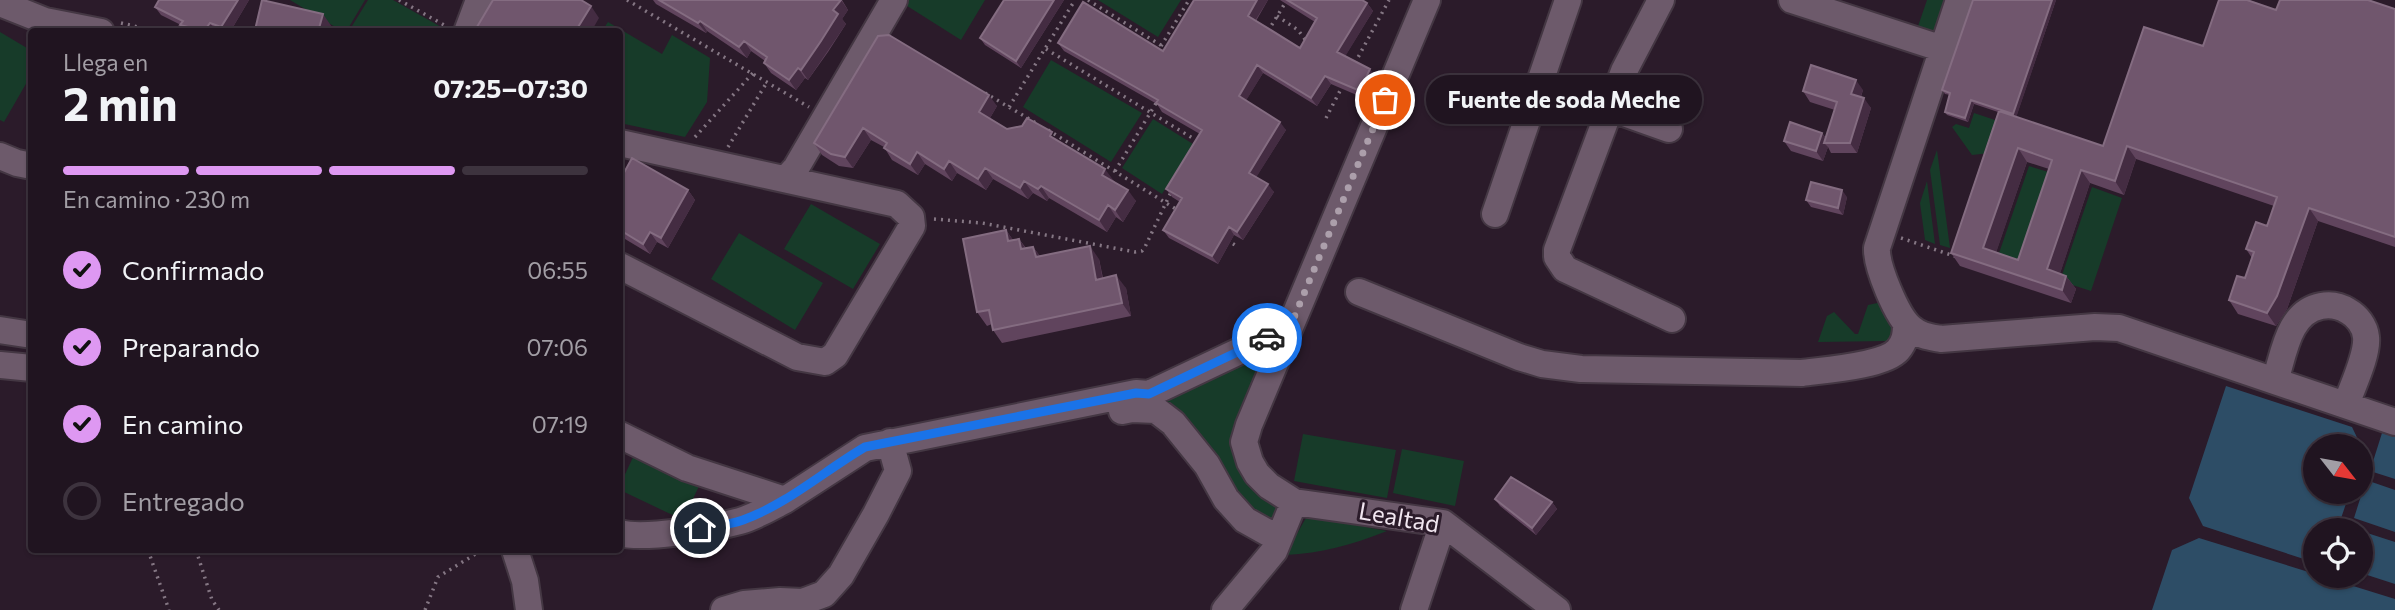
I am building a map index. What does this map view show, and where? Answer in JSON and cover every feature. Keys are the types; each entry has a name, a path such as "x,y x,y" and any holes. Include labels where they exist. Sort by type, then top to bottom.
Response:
{"street":[{"path":"459,28 479,0"},
{"path":"623,534 654,535 742,521 785,500 865,447 1136,393 1149,394 1290,327 1427,0"},
{"path":"1495,214 1568,0"},
{"path":"1661,0 1624,71 1557,250 1557,257 1570,273 1671,319"},
{"path":"1792,0 1943,49"},
{"path":"1959,0 1877,248 1879,269 1906,324 1920,335 1941,339 2113,327 2395,422"},
{"path":"786,179 803,156 889,2"},
{"path":"0,3 51,10 83,28"},
{"path":"1610,108 1669,129"},
{"path":"623,144 897,204 911,217 912,226 835,355 825,362 797,357 623,268"},
{"path":"0,156 28,165"},
{"path":"1359,292 1519,357 1581,369 1802,373 1833,369 1892,355 1904,342 1906,324"},
{"path":"2275,381 2292,328 2301,316 2318,306 2332,305 2345,309 2361,322 2366,334 2346,405"},
{"name":"Lealtad","path":"1290,327 1244,442 1257,474 1269,486 1294,502 1443,523 1557,610"},
{"path":"0,330 28,334"},
{"path":"0,365 28,368"},
{"path":"1008,438 1132,409 1156,410 1173,424 1207,465 1226,499 1245,520 1279,539"},
{"path":"623,436 687,468 785,500"},
{"path":"724,610 744,604 803,602 824,594 841,575 898,471 890,442"},
{"path":"717,525 724,481"},
{"path":"1225,610 1274,551 1294,502"},
{"path":"1414,610 1443,523"},
{"path":"516,553 525,580 529,610"}],"path":[{"path":"399,0 456,28"},
{"path":"627,0 635,2 815,111"},
{"path":"1009,107 1076,0"},
{"path":"1088,0 1172,52"},
{"path":"1161,46 1189,0"},
{"path":"1265,37 1287,0"},
{"path":"1351,71 1389,0"},
{"path":"1277,16 1298,30 1310,46"},
{"path":"1046,49 1201,143"},
{"path":"689,144 753,74"},
{"path":"725,152 767,82"},
{"path":"1326,118 1345,83"},
{"path":"976,88 1188,216"},
{"path":"1115,170 1164,91"},
{"path":"911,217 982,223 1135,253 1145,247 1172,190"},
{"path":"1223,238 1235,245"},
{"path":"1900,238 1961,258"},
{"path":"149,553 169,610"},
{"path":"197,553 212,600 219,610"},
{"path":"425,610 438,577 477,553"}],"green space":[{"path":"290,0 365,0 348,28 337,28"},
{"path":"368,0 393,0 443,28 351,28"},
{"path":"907,0 985,0 961,40 904,4"},
{"path":"1098,0 1181,0 1158,37"},
{"path":"1927,0 1947,0 1935,35 1915,35"},
{"path":"608,22 618,28 604,28"},
{"path":"623,31 662,54 672,35 710,58 707,102 685,137 623,124"},
{"path":"0,32 28,49 28,80 4,122 0,120"},
{"path":"1051,60 1142,113 1111,162 1023,107"},
{"path":"1974,113 2001,122 1990,153 1972,155 1952,127 1956,124 1969,128"},
{"path":"1153,119 1193,144 1162,194 1122,168"},
{"path":"1937,150 1950,248 1940,245 1930,170"},
{"path":"2029,166 2058,175 2026,269 1997,259"},
{"path":"1927,181 1935,244 1925,240 1920,203"},
{"path":"2092,187 2122,198 2091,291 2060,281"},
{"path":"811,204 880,244 853,289 784,249"},
{"path":"739,233 823,283 795,330 711,279"},
{"path":"1882,302 1895,322 1892,336 1886,341 1818,342 1827,316 1834,312 1858,334 1868,305"},
{"path":"1269,349 1237,456 1259,495 1284,510 1275,529 1252,514 1162,399"},
{"path":"1303,434 1396,450 1387,498 1294,481"},
{"path":"1402,449 1464,461 1455,506 1393,493"},
{"path":"635,453 700,484 683,520 623,491 623,479"},
{"path":"1307,516 1387,531 1337,548 1285,555"}],"water":[{"path":"2226,386 2352,427 2355,434 2303,434 2303,504 2346,504 2341,518 2303,518 2303,559 2203,526 2189,498"},
{"path":"2382,433 2395,437 2395,479 2373,472 2373,462"},
{"path":"2373,482 2395,490 2395,532 2373,524 2373,518 2354,518 2358,504 2373,504"},
{"path":"2373,535 2395,542 2395,584 2373,577"},
{"path":"2199,538 2303,570 2303,588 2360,588 2395,599 2395,610 2152,610 2172,550"}],"building":[{"path":"159,0 238,0 221,27 210,23 206,28 180,25 183,21 155,7"},
{"path":"262,0 323,14 319,28 255,28"},
{"path":"493,0 581,0 591,6 577,28 476,28"},
{"path":"659,0 841,0 833,10 838,14 821,41 801,70 798,68 789,80 764,63 767,57 744,41 739,47 700,21 698,23"},
{"path":"1004,0 1054,0 1016,61 980,38"},
{"path":"1194,0 1257,0 1248,16 1300,48 1317,18 1287,0 1362,0 1367,3 1337,52 1370,69 1360,91 1325,76 1311,98 1257,65 1239,96 1280,122 1249,173 1268,184 1237,232 1229,227 1212,256 1163,230 1182,198 1166,189 1202,130 1156,103 1158,100 1058,43 1083,2 1163,51"},
{"path":"1973,0 2052,0 2013,114 1971,100 1965,118 1945,112 1950,93 1942,90"},
{"path":"2219,0 2247,0 2276,10 2280,0 2368,0 2395,9 2395,237 2309,208 2277,296 2267,313 2229,300 2237,276 2245,278 2254,252 2246,249 2256,222 2267,226 2277,197 2127,146 2115,181 2081,170 2047,269 2066,276 2062,290 1951,253 1999,111 2103,146 2144,27 2203,46","holes":["2018,148 2052,160 2018,260 1983,248"]},
{"path":"889,35 989,95 979,112 1007,129 1022,126 1027,118 1052,132 1050,136 1105,169 1102,175 1128,190 1115,210 1108,205 1099,220 1041,186 1038,189 1024,181 1020,188 985,168 978,179 949,161 944,169 917,152 910,164 884,148 887,143 863,128 845,157 831,154 814,143 878,36"},
{"path":"1811,65 1856,80 1851,94 1864,98 1850,143 1824,143 1837,102 1803,91"},
{"path":"1790,122 1822,133 1816,151 1784,141"},
{"path":"632,158 688,190 661,238 650,232 643,244 623,232 623,174"},
{"path":"1811,182 1842,190 1838,208 1806,200"},
{"path":"1006,230 1008,241 1019,239 1021,249 1033,247 1036,257 1090,246 1096,280 1116,275 1122,303 993,330 989,310 977,312 963,239"},
{"path":"1511,477 1552,502 1532,528 1495,499"}],"way so far":[{"path":"1267,338 1290,327 1385,100"}],"place":[{"name":"Fuente de soda Meche","path":"1385,100"}],"route":[{"path":"700,528 742,521 793,497 865,447 1136,393 1149,394 1267,338"}]}
